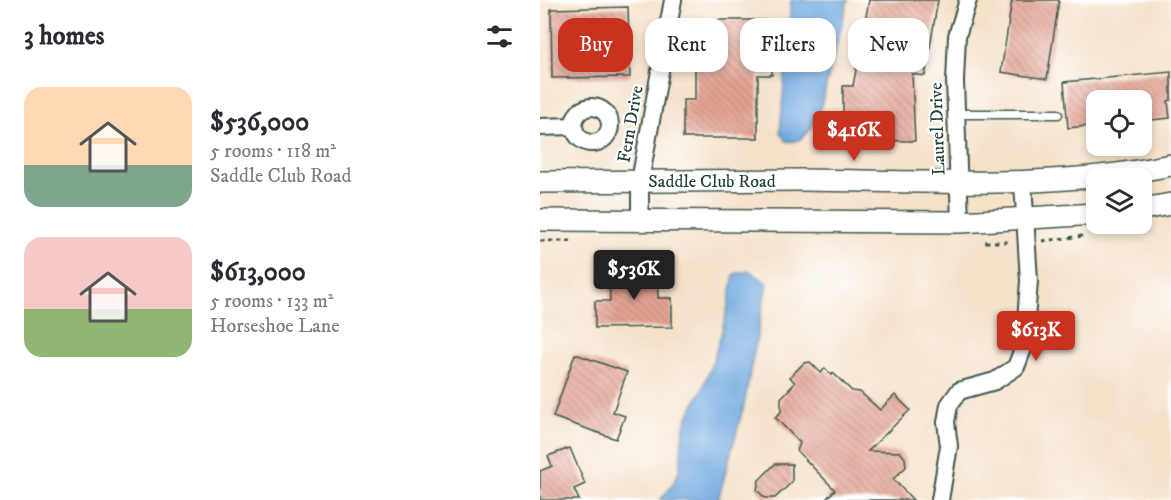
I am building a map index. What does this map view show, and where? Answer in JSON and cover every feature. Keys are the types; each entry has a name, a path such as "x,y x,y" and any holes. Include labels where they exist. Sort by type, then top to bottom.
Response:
{"street":[{"name":"Fern Drive","path":"640,221 640,181 673,0"},
{"name":"Laurel Drive","path":"960,222 956,114 957,36 968,0"},
{"path":"540,127 573,126"},
{"name":"Saddle Club Road","path":"540,182 1023,183 1125,175 1171,165"},
{"path":"940,500 950,446 946,422 949,405 959,391 995,381 1016,367 1024,346 1029,281 1023,183"},
{"path":"1152,207 1171,204"},
{"path":"540,220 960,222 1086,215"}],"lane":[{"path":"956,114 1058,114"}],"water":[{"path":"791,0 848,0 836,47 836,18 790,18"},
{"path":"785,72 830,72 819,114 807,134 798,140 786,141 780,132"},
{"path":"750,271 767,283 744,405 718,500 660,500 675,481 678,473 684,428 712,362 725,318 734,274"}],"building":[{"path":"869,0 938,0 929,53 929,18 866,18"},
{"path":"1012,0 1059,0 1047,79 1001,72"},
{"path":"628,7 628,18 558,18 558,72 630,72 630,77 552,78 551,9"},
{"path":"728,20 740,20 740,72 772,72 772,75 758,75 758,138 683,138 683,100 695,100 695,72 728,72"},
{"path":"856,72 926,72 925,76 912,74 915,141 854,140 854,118 843,118 843,86 853,86"},
{"path":"1171,72 1171,100 1168,101 1170,118 1152,120 1152,90 1086,90 1086,126 1068,128 1064,82"},
{"path":"657,268 658,298 672,298 672,327 595,328 595,301 610,301 609,269"},
{"path":"575,354 627,372 613,412 625,416 616,439 553,417"},
{"path":"810,362 821,373 825,368 832,375 833,373 852,391 860,392 880,410 895,395 910,410 868,451 900,452 905,458 906,467 893,479 913,500 825,500 835,490 797,451 800,443 775,417 781,412 781,398 795,383 790,377 804,363"},
{"path":"570,448 585,484 574,489 579,500 540,500 540,471 552,466 548,456"},
{"path":"775,464 792,464 792,482 775,498 765,498 757,490 759,480"}]}
